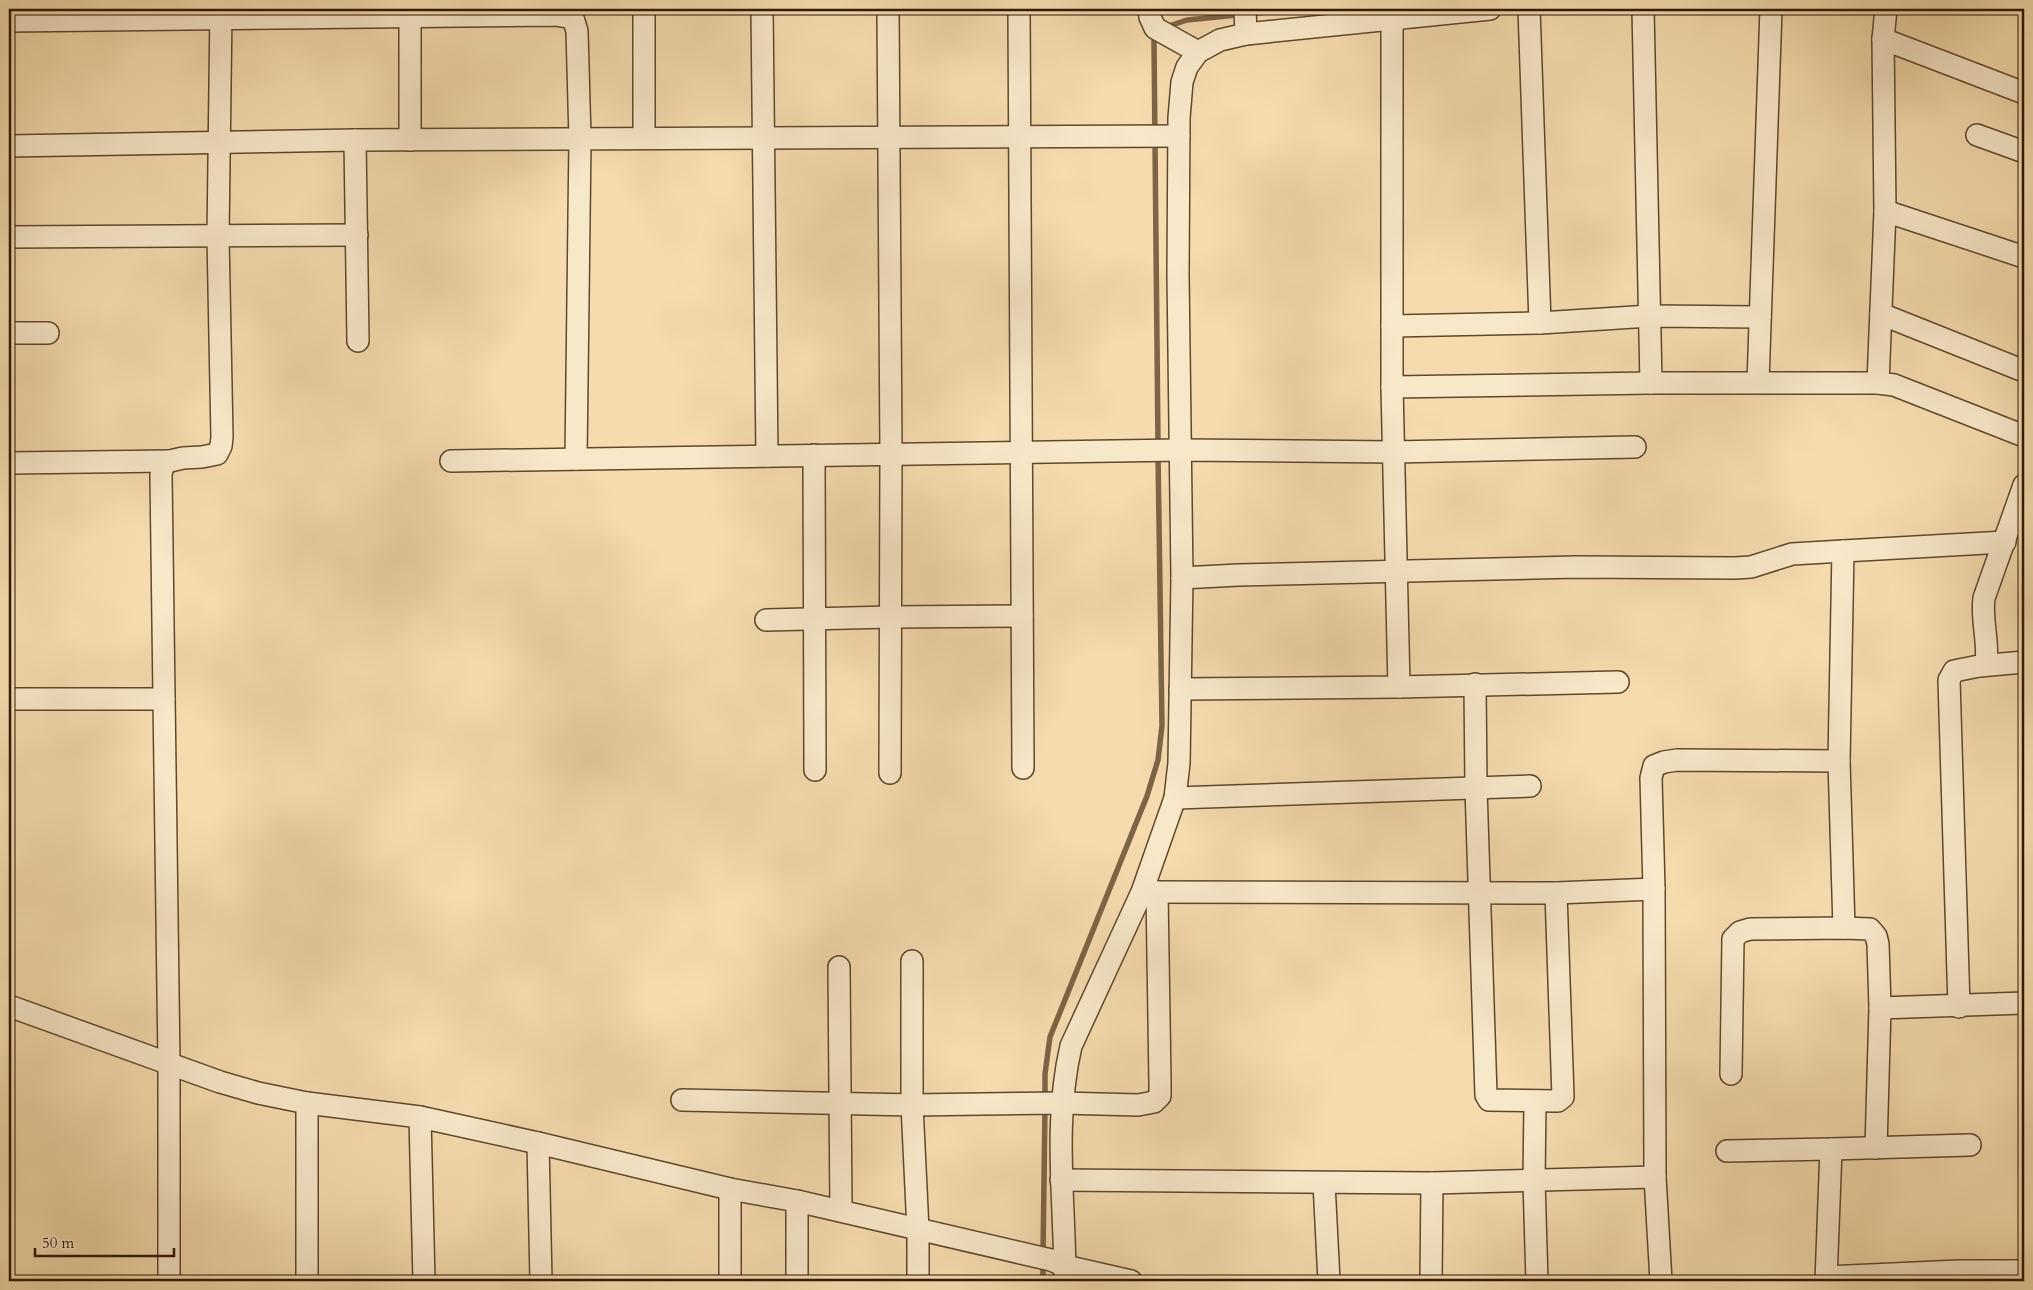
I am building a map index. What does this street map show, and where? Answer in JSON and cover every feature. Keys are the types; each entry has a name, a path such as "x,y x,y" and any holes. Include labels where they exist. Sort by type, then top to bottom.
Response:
{"street":[{"path":"644,9 644,138"},
{"path":"762,9 767,456"},
{"path":"888,9 891,454 890,773"},
{"path":"1019,9 1023,768"},
{"path":"1149,9 1150,17 1156,28 1198,52"},
{"path":"1245,9 1246,34"},
{"path":"1060,1269 1062,1103 1065,1072 1071,1046 1150,892 1175,798 1179,763 1182,578 1179,136 1182,82 1187,67 1198,52 1220,40 1246,34 1490,9"},
{"path":"1528,9 1540,323"},
{"path":"1643,9 1651,383"},
{"path":"1758,382 1771,9"},
{"path":"1878,383 1885,211 1883,39 1886,9"},
{"path":"9,463 170,461 217,454 221,446 218,142 221,13"},
{"path":"9,20 221,13 555,15 573,18 577,31 580,139 576,459"},
{"path":"410,13 410,140"},
{"path":"1392,18 1392,387 1399,687"},
{"path":"1883,39 2024,93"},
{"path":"1977,135 2024,152"},
{"path":"9,146 355,140 1179,136"},
{"path":"355,140 358,341"},
{"path":"1885,211 2024,257"},
{"path":"9,237 357,235"},
{"path":"1881,314 2024,371"},
{"path":"1392,326 1540,323 1650,316 1760,317"},
{"path":"9,334 48,333"},
{"path":"1392,387 1758,382 1878,383 1894,385 2024,436"},
{"path":"451,461 1180,450 1394,452 1635,447"},
{"path":"814,455 815,770"},
{"path":"169,1281 169,1064 161,475 163,465 170,461"},
{"path":"1979,666 1986,663 1987,655 1983,616 1984,598 2024,485"},
{"path":"1182,578 1238,574 1576,567 1735,568 1751,567 1792,554 2005,542"},
{"path":"1843,550 1838,761 1844,928"},
{"path":"766,620 1022,616"},
{"path":"1959,1007 1949,680 1954,671 1979,666 2024,662"},
{"path":"1180,689 1618,682"},
{"path":"1476,684 1476,788 1486,1095 1489,1100 1558,1101 1564,1095 1556,893"},
{"path":"9,699 164,699"},
{"path":"1661,1281 1655,1177 1652,778 1654,766 1677,760 1838,761"},
{"path":"1175,798 1530,786"},
{"path":"1150,892 1556,893 1654,889"},
{"path":"682,1100 912,1104 1147,1104 1154,1102 1160,1096 1150,892"},
{"path":"1731,1074 1733,939 1740,932 1750,929 1870,929 1876,936 1878,944 1880,1008 1876,1148"},
{"path":"912,961 912,1104 918,1230 918,1281"},
{"path":"839,967 841,1211"},
{"path":"1880,1008 2024,1004"},
{"path":"9,1006 169,1064 258,1093 307,1103 420,1117 730,1189 797,1201 1030,1255 1060,1269 1132,1281"},
{"path":"1535,1101 1534,1181 1537,1281"},
{"path":"307,1103 307,1281"},
{"path":"420,1117 424,1281"},
{"path":"538,1143 541,1281"},
{"path":"1726,1151 1831,1150 1970,1145"},
{"path":"1831,1150 1826,1279 1959,1276 2024,1271"},
{"path":"1061,1180 1432,1183 1655,1177"},
{"path":"1324,1183 1329,1281"},
{"path":"1431,1281 1432,1183"},
{"path":"730,1189 730,1281"},
{"path":"797,1201 797,1281"}],"waterway":[{"path":"1166,27 1187,20 1298,9"},
{"path":"1158,445 1154,41 1160,34"},
{"path":"1045,1099 1045,1074 1050,1037 1147,796 1158,760 1162,726 1158,454"},
{"path":"1043,1254 1045,1108"},
{"path":"1043,1263 1043,1281"}]}
